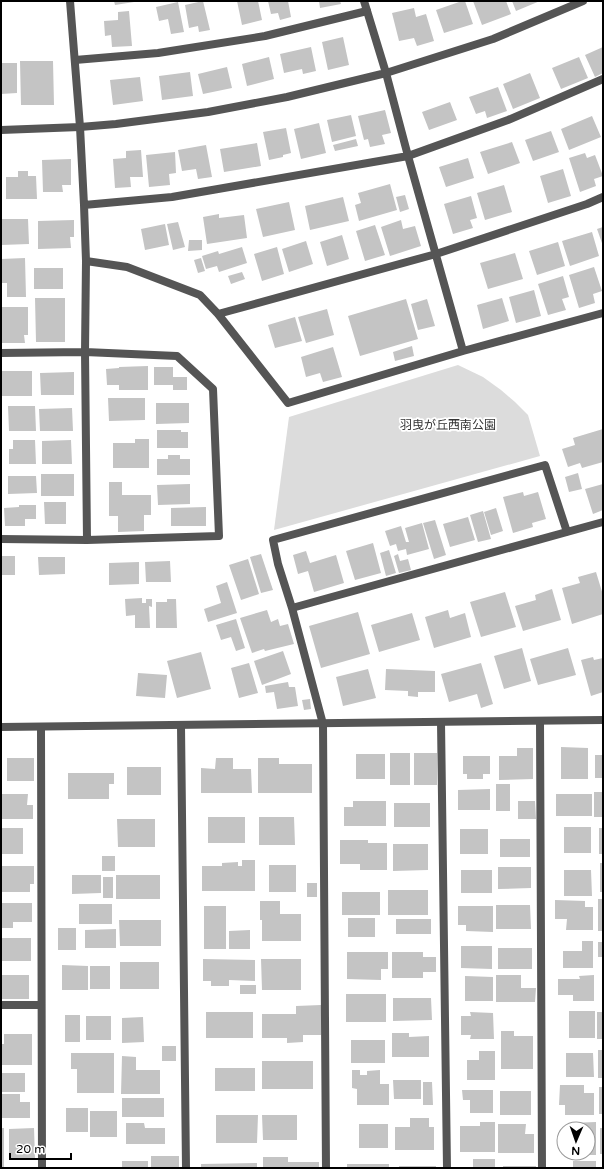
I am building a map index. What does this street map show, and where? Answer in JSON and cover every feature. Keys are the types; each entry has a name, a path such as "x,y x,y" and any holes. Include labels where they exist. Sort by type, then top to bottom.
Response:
{"street":[{"path":"70,1 80,127 86,261 85,352 88,540"},
{"path":"364,1 386,73 463,352"},
{"path":"1,130 116,124 208,112 287,97 386,73 493,39 582,1"},
{"path":"75,60 158,53 257,37 367,11"},
{"path":"84,205 172,198 408,156 508,120 603,79"},
{"path":"218,314 436,254 587,204 603,197"},
{"path":"86,261 128,267 200,295 218,314 288,403 603,313"},
{"path":"1,353 85,352 177,356 213,389 219,536 88,540 1,539"},
{"path":"326,1168 323,724 292,608 278,564 273,540 545,465 567,532"},
{"path":"292,608 603,522"},
{"path":"1,727 603,720"},
{"path":"540,721 542,1168"},
{"path":"441,722 446,1168"},
{"path":"181,726 186,1168"},
{"path":"41,727 42,1168"},
{"path":"1,1005 41,1005"}],"green space":[{"name":"羽曳が丘西南公園","path":"458,365 483,377 501,390 528,415 540,456 274,530 289,417"}],"building":[{"path":"114,1 134,1 134,2 115,5"},
{"path":"203,1 210,30 199,32 198,26 189,28 185,5"},
{"path":"237,1 258,1 262,20 242,25"},
{"path":"268,1 288,1 291,17 280,20 278,13 271,14"},
{"path":"319,1 340,1 341,4 320,8"},
{"path":"465,1 473,24 444,33 436,10"},
{"path":"473,1 506,1 511,14 482,25"},
{"path":"512,1 540,1 516,11"},
{"path":"178,2 184,32 171,34 168,19 159,21 156,7"},
{"path":"414,8 416,17 426,14 434,41 417,46 414,38 399,41 392,13"},
{"path":"129,11 132,46 112,47 111,35 105,36 104,21 118,20 118,12"},
{"path":"343,37 349,65 328,70 322,42"},
{"path":"311,47 316,71 303,74 302,69 284,73 280,54"},
{"path":"603,47 603,73 595,77 585,55"},
{"path":"269,57 274,79 247,86 242,64"},
{"path":"579,57 588,78 561,89 552,68"},
{"path":"20,61 53,61 54,105 21,105"},
{"path":"1,63 17,63 17,93 1,94"},
{"path":"227,67 232,88 203,94 198,74"},
{"path":"190,72 193,96 162,100 159,76"},
{"path":"530,73 540,98 513,109 503,84"},
{"path":"140,77 143,101 113,105 110,80"},
{"path":"498,87 507,111 487,118 485,111 476,114 469,97"},
{"path":"450,102 457,120 429,130 422,112"},
{"path":"385,110 391,133 382,135 385,144 370,147 368,139 364,140 358,116"},
{"path":"351,115 356,136 332,142 327,120"},
{"path":"592,116 601,137 569,150 561,129"},
{"path":"319,123 326,153 301,159 294,129"},
{"path":"286,128 291,153 283,155 283,157 269,160 263,132"},
{"path":"551,131 559,152 533,161 525,140"},
{"path":"356,139 358,146 335,151 333,145"},
{"path":"512,142 520,163 488,174 480,152"},
{"path":"257,143 261,166 224,172 220,149"},
{"path":"206,145 212,177 198,179 196,169 182,171 178,150"},
{"path":"141,150 143,177 130,177 131,187 115,188 113,159 126,158 126,151"},
{"path":"175,152 176,173 169,174 170,185 149,187 146,155"},
{"path":"585,153 587,158 595,155 603,176 594,179 596,186 580,192 569,158"},
{"path":"468,158 474,178 446,187 439,167"},
{"path":"71,159 71,185 62,185 63,192 43,192 42,160"},
{"path":"563,169 571,196 548,203 540,176"},
{"path":"18,171 28,171 28,176 36,176 37,199 6,199 6,177 18,177"},
{"path":"390,184 397,210 359,221 355,205 361,203 358,193"},
{"path":"504,185 512,212 485,220 477,193"},
{"path":"405,195 409,209 400,212 396,197"},
{"path":"471,196 477,218 470,220 473,228 453,234 444,204"},
{"path":"343,197 349,221 310,230 305,206"},
{"path":"289,202 295,230 263,237 256,209"},
{"path":"219,214 219,218 244,215 247,238 207,244 203,217"},
{"path":"1,219 28,219 29,244 1,245"},
{"path":"74,220 74,237 70,237 71,248 38,249 38,221"},
{"path":"401,220 403,229 415,226 421,246 390,256 381,227"},
{"path":"178,222 185,247 173,250 167,224"},
{"path":"165,224 169,245 145,250 141,229"},
{"path":"375,225 385,255 365,261 356,231"},
{"path":"603,227 603,246 597,229"},
{"path":"592,232 599,256 570,266 562,241"},
{"path":"342,235 349,259 327,266 320,242"},
{"path":"189,240 202,240 202,250 188,251"},
{"path":"306,241 313,264 289,272 282,249"},
{"path":"558,242 565,266 537,275 529,251"},
{"path":"242,247 247,263 219,272 217,266 206,269 202,256 218,251 219,254"},
{"path":"277,247 284,274 262,281 254,254"},
{"path":"515,253 523,279 488,289 480,263"},
{"path":"25,258 26,297 7,297 7,283 1,283 1,259"},
{"path":"201,258 205,271 198,273 194,260"},
{"path":"594,267 602,291 593,294 595,303 579,308 569,275"},
{"path":"34,268 63,268 63,289 34,289"},
{"path":"242,272 245,279 231,284 228,276"},
{"path":"563,276 569,297 562,299 566,310 548,315 538,284"},
{"path":"534,290 541,316 516,323 509,297"},
{"path":"35,298 65,298 65,342 36,342"},
{"path":"502,298 509,321 483,329 477,305"},
{"path":"406,299 418,339 360,356 348,316"},
{"path":"427,299 435,326 418,330 411,304"},
{"path":"1,307 28,307 28,335 24,335 25,343 1,343"},
{"path":"327,309 334,335 306,343 298,317"},
{"path":"295,317 302,341 275,348 268,325"},
{"path":"412,346 414,356 395,361 393,352"},
{"path":"333,347 342,377 323,382 320,373 306,377 301,357"},
{"path":"148,366 148,390 119,390 119,385 107,385 106,369"},
{"path":"154,367 173,367 173,377 187,377 187,390 173,390 173,385 154,385"},
{"path":"1,371 32,371 32,396 2,396"},
{"path":"74,372 74,395 41,395 40,373"},
{"path":"108,398 145,398 145,420 109,421"},
{"path":"156,403 189,403 189,423 156,424"},
{"path":"8,406 35,406 36,431 9,431"},
{"path":"72,408 73,431 40,431 39,409"},
{"path":"603,429 603,462 582,468 580,463 568,467 562,449 575,445 573,438"},
{"path":"157,430 181,430 181,432 188,432 188,448 157,448"},
{"path":"135,439 149,439 149,468 113,468 113,443 135,443"},
{"path":"13,440 35,440 36,464 9,464 9,449 13,449"},
{"path":"71,440 72,464 42,464 42,441"},
{"path":"168,455 180,455 180,459 190,459 190,475 157,475 157,459 168,459"},
{"path":"578,473 582,489 569,492 565,477"},
{"path":"41,474 74,474 74,496 41,496"},
{"path":"8,476 36,476 37,493 8,494"},
{"path":"109,482 122,482 122,495 151,495 151,515 144,515 144,531 118,532 118,516 109,516"},
{"path":"190,484 190,504 158,505 157,485"},
{"path":"603,484 603,510 593,514 585,489"},
{"path":"523,492 524,496 538,492 546,519 532,523 533,527 513,533 503,497"},
{"path":"44,502 66,502 66,524 45,524"},
{"path":"19,505 36,505 36,519 25,519 25,526 5,526 4,508 19,507"},
{"path":"206,507 206,526 171,526 171,508"},
{"path":"496,508 503,531 491,535 484,512"},
{"path":"483,511 491,539 478,542 470,515"},
{"path":"468,517 475,540 450,547 443,524"},
{"path":"435,520 446,555 434,559 423,523"},
{"path":"422,523 429,549 407,555 406,549 398,551 396,544 390,546 385,531 401,526 406,542 409,542 405,528"},
{"path":"373,543 381,573 355,580 346,551"},
{"path":"389,550 396,573 386,576 380,553"},
{"path":"306,551 310,563 336,555 344,583 314,592 308,571 298,574 293,555"},
{"path":"261,554 273,590 261,593 250,557"},
{"path":"398,554 400,561 408,559 411,570 399,573 394,556"},
{"path":"1,556 15,556 15,575 1,575"},
{"path":"38,557 65,557 65,574 39,575"},
{"path":"248,559 259,594 241,600 229,565"},
{"path":"170,561 171,582 146,582 145,562"},
{"path":"139,562 139,584 109,585 109,563"},
{"path":"596,572 603,595 603,614 572,624 562,588 580,583 578,577"},
{"path":"227,582 237,613 208,622 204,609 221,603 216,586"},
{"path":"552,589 561,620 523,631 515,606 536,600 535,595"},
{"path":"505,592 516,627 481,637 470,602"},
{"path":"142,598 142,603 146,603 146,599 152,599 152,607 149,606 150,628 135,628 135,615 126,616 125,599"},
{"path":"167,599 176,599 177,628 156,628 156,602 167,602"},
{"path":"267,610 271,622 278,619 280,626 288,624 294,644 265,651 264,649 252,653 240,618"},
{"path":"448,610 450,618 465,613 471,637 434,648 425,617"},
{"path":"358,612 370,654 321,668 309,626"},
{"path":"412,613 420,640 379,652 371,625"},
{"path":"236,619 245,648 236,651 231,637 221,640 216,625"},
{"path":"522,648 531,681 504,689 494,656"},
{"path":"568,648 576,675 538,685 530,659"},
{"path":"283,651 291,674 262,685 254,661"},
{"path":"201,652 211,689 177,698 167,661"},
{"path":"593,657 594,660 603,658 603,692 591,696 581,660"},
{"path":"249,663 258,693 239,698 231,668"},
{"path":"481,663 493,704 481,708 477,694 449,702 441,674"},
{"path":"368,669 376,698 343,706 336,677"},
{"path":"386,669 435,671 435,692 418,692 418,697 408,696 408,691 385,690"},
{"path":"138,673 167,675 165,698 136,696"},
{"path":"288,682 289,687 295,687 298,706 277,709 274,692 266,693 265,686"},
{"path":"310,699 311,709 304,710 302,700"},
{"path":"561,747 588,748 588,779 561,779"},
{"path":"517,748 533,748 533,779 499,780 499,756 517,756"},
{"path":"390,753 410,753 410,785 390,785"},
{"path":"414,753 437,753 437,785 414,785"},
{"path":"356,754 385,754 385,779 356,779"},
{"path":"595,755 603,755 603,778 595,778"},
{"path":"463,756 490,756 490,774 483,774 483,779 467,779 467,774 463,774"},
{"path":"7,758 34,758 34,781 7,781"},
{"path":"216,758 233,758 233,769 251,769 252,793 201,793 201,768 215,769"},
{"path":"258,758 279,758 279,764 312,764 312,793 258,793"},
{"path":"127,767 161,767 161,795 127,795"},
{"path":"68,773 114,773 114,784 109,784 109,799 68,799"},
{"path":"496,784 510,784 510,811 496,811"},
{"path":"490,789 490,810 458,810 458,790"},
{"path":"594,792 603,792 603,817 594,817"},
{"path":"1,794 28,794 27,805 33,805 33,819 1,819"},
{"path":"556,794 592,794 592,816 556,816"},
{"path":"353,801 386,801 386,826 344,826 344,807 353,807"},
{"path":"518,801 535,801 536,819 518,819"},
{"path":"394,803 430,803 430,827 394,827"},
{"path":"208,817 245,817 245,843 208,843"},
{"path":"259,817 294,817 295,845 259,845"},
{"path":"117,819 155,819 155,847 118,847"},
{"path":"564,827 591,827 591,853 564,853"},
{"path":"1,828 23,828 23,854 1,854"},
{"path":"599,828 603,828 603,854 599,854"},
{"path":"460,829 488,829 488,854 460,854"},
{"path":"500,839 530,839 530,857 500,857"},
{"path":"340,840 368,840 368,843 387,843 387,870 360,870 360,864 340,864"},
{"path":"393,844 428,844 428,870 393,871"},
{"path":"102,856 115,856 115,871 102,871"},
{"path":"242,860 255,860 255,891 202,891 202,866 222,866 222,863 238,862 238,866 242,866"},
{"path":"600,863 603,863 603,892 600,892"},
{"path":"269,865 296,865 296,892 269,892"},
{"path":"1,866 34,866 34,884 30,884 30,892 1,892"},
{"path":"498,867 531,867 531,888 498,889"},
{"path":"461,870 492,870 492,893 461,893"},
{"path":"564,870 591,870 592,896 564,896"},
{"path":"72,875 101,875 101,893 72,894"},
{"path":"116,875 160,875 160,899 116,899"},
{"path":"103,877 113,877 113,898 103,898"},
{"path":"307,883 317,883 317,897 307,897"},
{"path":"388,890 428,890 428,915 388,915"},
{"path":"342,892 380,892 380,915 342,915"},
{"path":"598,899 603,899 603,931 598,931"},
{"path":"555,900 585,901 585,907 593,907 593,930 566,930 567,919 555,919"},
{"path":"260,901 280,901 280,914 301,914 301,941 262,941"},
{"path":"1,903 32,903 32,922 13,922 13,928 1,928"},
{"path":"79,904 112,904 112,924 79,924"},
{"path":"496,905 530,905 531,929 496,929"},
{"path":"204,906 226,906 226,949 204,949"},
{"path":"458,906 493,906 493,932 466,931 466,925 458,925"},
{"path":"348,918 375,918 375,937 348,937"},
{"path":"396,919 431,919 431,934 396,934"},
{"path":"119,920 161,920 161,946 120,946"},
{"path":"58,928 76,928 76,950 58,950"},
{"path":"116,929 116,948 85,948 85,930"},
{"path":"250,930 250,949 229,949 229,931"},
{"path":"1,938 31,938 31,961 1,961"},
{"path":"582,941 593,941 593,968 563,968 563,951 582,951"},
{"path":"598,942 603,942 603,957 598,957"},
{"path":"461,946 492,946 492,969 461,968"},
{"path":"498,948 532,948 532,969 498,969"},
{"path":"347,952 388,952 388,969 381,969 381,980 347,979"},
{"path":"392,952 423,952 423,957 436,957 436,972 423,972 423,978 392,978"},
{"path":"203,959 255,960 255,981 229,980 229,986 211,986 211,981 203,981"},
{"path":"261,959 301,959 301,990 262,990"},
{"path":"120,962 159,962 159,989 120,989"},
{"path":"62,965 88,966 88,990 62,990"},
{"path":"90,966 110,966 110,989 90,989"},
{"path":"1,975 29,975 29,999 1,999"},
{"path":"496,975 521,975 521,988 536,988 535,1002 496,1002"},
{"path":"594,975 594,1001 573,1001 573,995 558,995 558,979 580,979 579,976"},
{"path":"465,976 493,977 493,1001 465,1001"},
{"path":"240,985 256,985 256,994 240,994"},
{"path":"346,994 386,994 386,1022 346,1022"},
{"path":"393,998 431,998 432,1020 393,1021"},
{"path":"321,1005 321,1035 303,1035 303,1042 287,1043 287,1038 262,1038 262,1014 296,1014 296,1006"},
{"path":"569,1011 595,1011 595,1038 569,1038"},
{"path":"206,1012 253,1012 253,1038 206,1038"},
{"path":"470,1012 493,1013 494,1039 470,1039 471,1035 461,1035 461,1016 471,1016"},
{"path":"597,1012 603,1012 603,1039 597,1039"},
{"path":"65,1015 80,1015 80,1042 65,1042"},
{"path":"86,1016 111,1016 111,1040 86,1040"},
{"path":"143,1017 144,1042 122,1043 122,1018"},
{"path":"501,1031 514,1031 514,1036 533,1036 533,1069 501,1069"},
{"path":"392,1033 409,1033 409,1037 429,1036 429,1057 392,1057"},
{"path":"4,1034 32,1034 32,1065 1,1065 1,1044 4,1044"},
{"path":"351,1040 385,1040 385,1063 351,1063"},
{"path":"162,1046 176,1046 176,1061 162,1061"},
{"path":"598,1050 603,1050 603,1078 598,1078"},
{"path":"479,1051 495,1051 495,1080 467,1080 467,1060 479,1060"},
{"path":"71,1053 114,1053 114,1093 77,1093 77,1069 71,1069"},
{"path":"566,1053 593,1053 594,1077 566,1077"},
{"path":"122,1056 136,1057 136,1070 160,1070 160,1094 121,1094"},
{"path":"262,1061 313,1061 313,1089 262,1089"},
{"path":"215,1068 255,1068 255,1091 215,1091"},
{"path":"352,1070 360,1070 360,1075 367,1075 367,1071 380,1070 380,1084 389,1084 389,1105 357,1105 357,1089 352,1088"},
{"path":"1,1073 25,1073 25,1092 1,1092"},
{"path":"393,1080 421,1080 421,1099 394,1099"},
{"path":"423,1082 432,1082 433,1105 423,1105"},
{"path":"560,1085 584,1085 584,1093 594,1093 594,1115 565,1115 565,1105 559,1105"},
{"path":"599,1087 603,1087 603,1114 599,1114"},
{"path":"462,1090 493,1090 493,1113 470,1113 470,1100 463,1100"},
{"path":"500,1091 531,1091 531,1115 500,1115"},
{"path":"1,1094 20,1094 20,1102 30,1102 30,1118 1,1118"},
{"path":"122,1098 164,1098 164,1117 122,1117"},
{"path":"66,1108 88,1108 88,1132 66,1132"},
{"path":"90,1111 117,1111 117,1137 90,1137"},
{"path":"216,1115 258,1115 257,1143 216,1143"},
{"path":"262,1115 297,1115 297,1140 263,1140"},
{"path":"410,1118 429,1118 429,1127 434,1127 434,1150 395,1150 395,1127 410,1127"},
{"path":"480,1122 495,1122 495,1152 460,1152 460,1126 480,1126"},
{"path":"126,1123 144,1123 145,1128 165,1128 165,1144 126,1144"},
{"path":"359,1124 388,1124 388,1148 359,1148"},
{"path":"498,1124 526,1124 525,1134 534,1134 534,1153 498,1153"},
{"path":"1,1128 4,1128 4,1167 1,1167"},
{"path":"34,1128 35,1158 9,1158 9,1129"},
{"path":"600,1128 603,1128 603,1154 600,1154"},
{"path":"151,1156 179,1156 179,1168 151,1168"},
{"path":"263,1157 288,1157 288,1162 319,1162 319,1168 263,1168"},
{"path":"473,1159 495,1159 495,1168 473,1168"},
{"path":"122,1161 148,1161 148,1168 122,1168"},
{"path":"573,1161 596,1161 596,1168 573,1168"},
{"path":"257,1163 257,1168 201,1168 201,1164"},
{"path":"347,1164 389,1164 389,1168 347,1168"},
{"path":"399,1166 436,1166 436,1168 399,1168"},
{"path":"503,1166 536,1166 536,1168 503,1168"}]}
